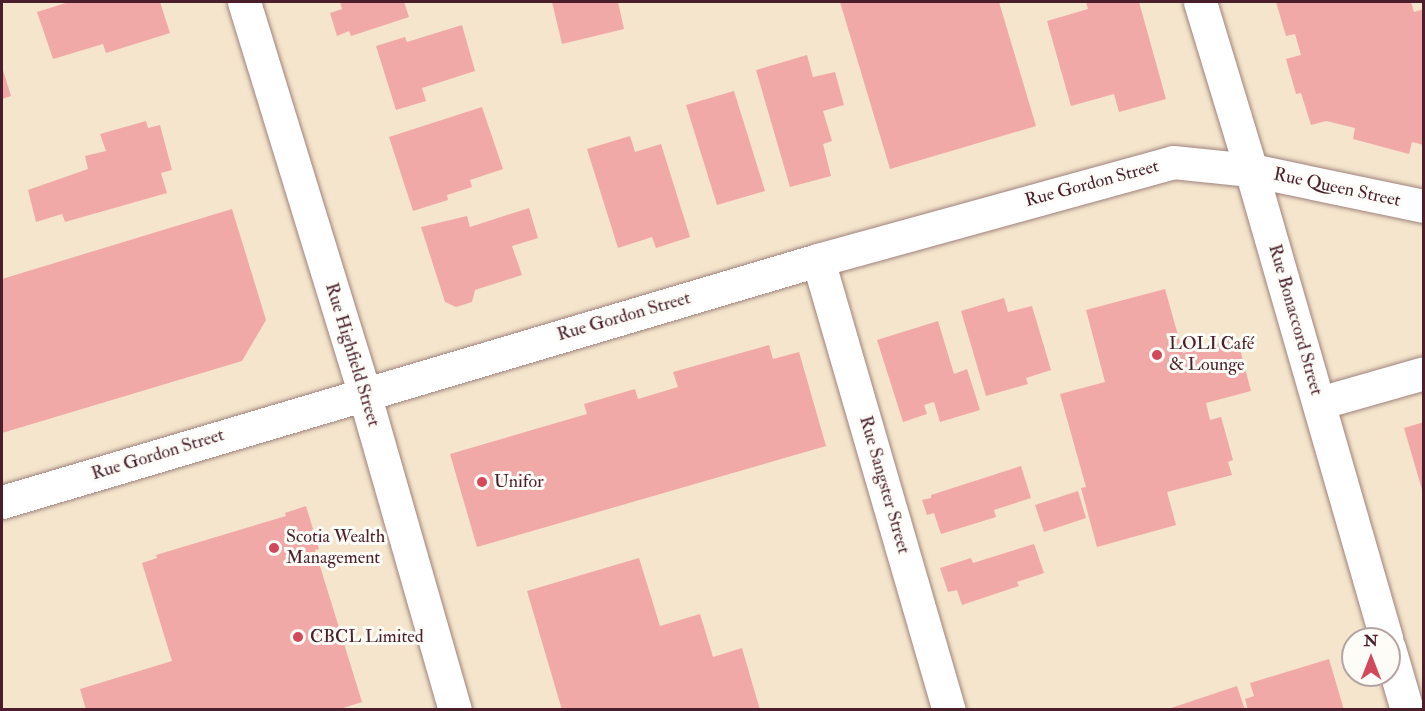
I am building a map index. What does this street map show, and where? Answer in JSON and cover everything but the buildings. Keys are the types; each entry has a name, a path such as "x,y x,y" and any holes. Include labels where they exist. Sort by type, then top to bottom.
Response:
{"street":[{"name":"Rue Highfield Street","path":"244,2 364,393 455,710"},
{"name":"Rue Bonaccord Street","path":"1200,2 1251,170 1383,627"},
{"name":"Rue Gordon Street","path":"2,502 818,260 1173,162 1251,170"},
{"name":"Rue Queen Street","path":"1251,170 1424,206"},
{"name":"Rue Sangster Street","path":"818,260 949,710"},
{"path":"1319,403 1424,372"},
{"path":"1400,687 1407,710"}],"place":[{"name":"LOLI Café & Lounge","path":"1157,355"},
{"name":"Unifor","path":"482,482"},
{"name":"Scotia Wealth Management","path":"274,548"},
{"name":"CBCL Limited","path":"298,637"}]}
